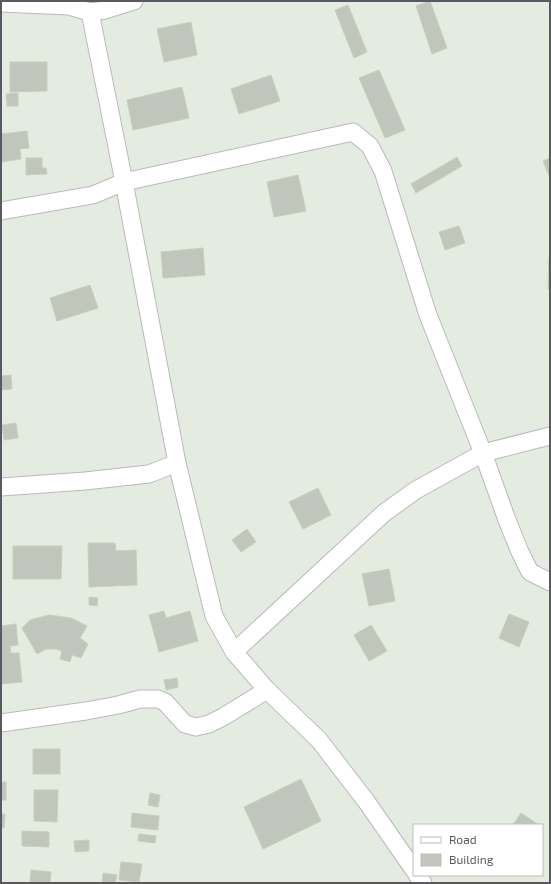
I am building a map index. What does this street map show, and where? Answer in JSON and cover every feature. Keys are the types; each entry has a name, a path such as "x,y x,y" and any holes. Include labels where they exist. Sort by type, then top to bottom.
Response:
{"street":[{"path":"1,4 69,4 90,12 105,10 134,1"},
{"path":"90,12 177,463 214,616 234,652 267,690 320,740 366,801 413,869"},
{"path":"1,211 93,195 124,182 353,132 370,146 383,171 428,316 483,453 507,520 530,572 550,582"},
{"path":"234,652 384,513 416,490 483,453 550,436"},
{"path":"1,487 85,481 149,474 177,463"},
{"path":"1,723 86,711 140,699 158,699 165,702 185,724 196,727 209,724 224,717 267,690"}],"building":[{"path":"430,1 447,48 432,54 416,6"},
{"path":"348,5 367,52 354,58 335,10"},
{"path":"191,22 197,55 164,62 157,29"},
{"path":"10,62 47,62 47,91 10,92"},
{"path":"379,70 405,130 385,138 359,78"},
{"path":"271,75 280,101 239,114 231,89"},
{"path":"182,87 189,118 133,130 127,100"},
{"path":"18,93 18,106 7,106 6,94"},
{"path":"27,131 29,148 20,149 21,159 1,162 1,134"},
{"path":"457,157 462,166 416,193 411,184"},
{"path":"26,158 42,158 42,168 46,168 47,174 26,175"},
{"path":"550,158 550,178 543,161"},
{"path":"298,175 306,211 274,217 267,182"},
{"path":"459,226 465,243 445,250 439,232"},
{"path":"203,248 205,275 163,278 161,252"},
{"path":"549,257 550,289 548,289"},
{"path":"90,285 98,308 57,321 50,298"},
{"path":"11,375 12,389 1,390 1,376"},
{"path":"16,423 18,438 4,440 2,425"},
{"path":"318,488 331,515 303,529 289,502"},
{"path":"247,529 256,542 241,552 232,540"},
{"path":"88,543 115,543 116,551 136,550 137,585 89,587"},
{"path":"13,546 62,546 61,579 13,579"},
{"path":"389,569 395,601 369,606 362,574"},
{"path":"89,597 98,598 97,606 89,605"},
{"path":"164,611 166,618 190,611 198,641 159,652 149,615"},
{"path":"509,614 529,622 519,647 499,638"},
{"path":"49,615 71,618 87,626 80,638 88,644 81,658 72,655 70,662 60,659 62,651 56,649 46,649 37,654 22,628 30,620"},
{"path":"16,624 18,645 10,646 11,653 19,653 22,682 1,684 1,626"},
{"path":"371,625 387,651 369,661 354,635"},
{"path":"177,678 178,687 166,690 164,680"},
{"path":"33,749 60,749 60,774 33,774"},
{"path":"301,779 321,821 263,849 244,807"},
{"path":"1,782 6,782 6,800 1,800"},
{"path":"34,790 58,790 57,822 34,821"},
{"path":"150,793 160,795 158,807 148,805"},
{"path":"132,813 159,816 158,830 131,827"},
{"path":"521,813 538,824 514,824"},
{"path":"1,814 5,814 4,828 1,828"},
{"path":"22,831 49,832 49,847 22,846"},
{"path":"139,834 156,836 155,843 138,841"},
{"path":"89,840 89,851 75,852 74,841"},
{"path":"121,862 142,864 139,882 119,880"},
{"path":"31,870 51,872 50,883 30,883"},
{"path":"103,873 117,875 115,883 102,883"}]}
